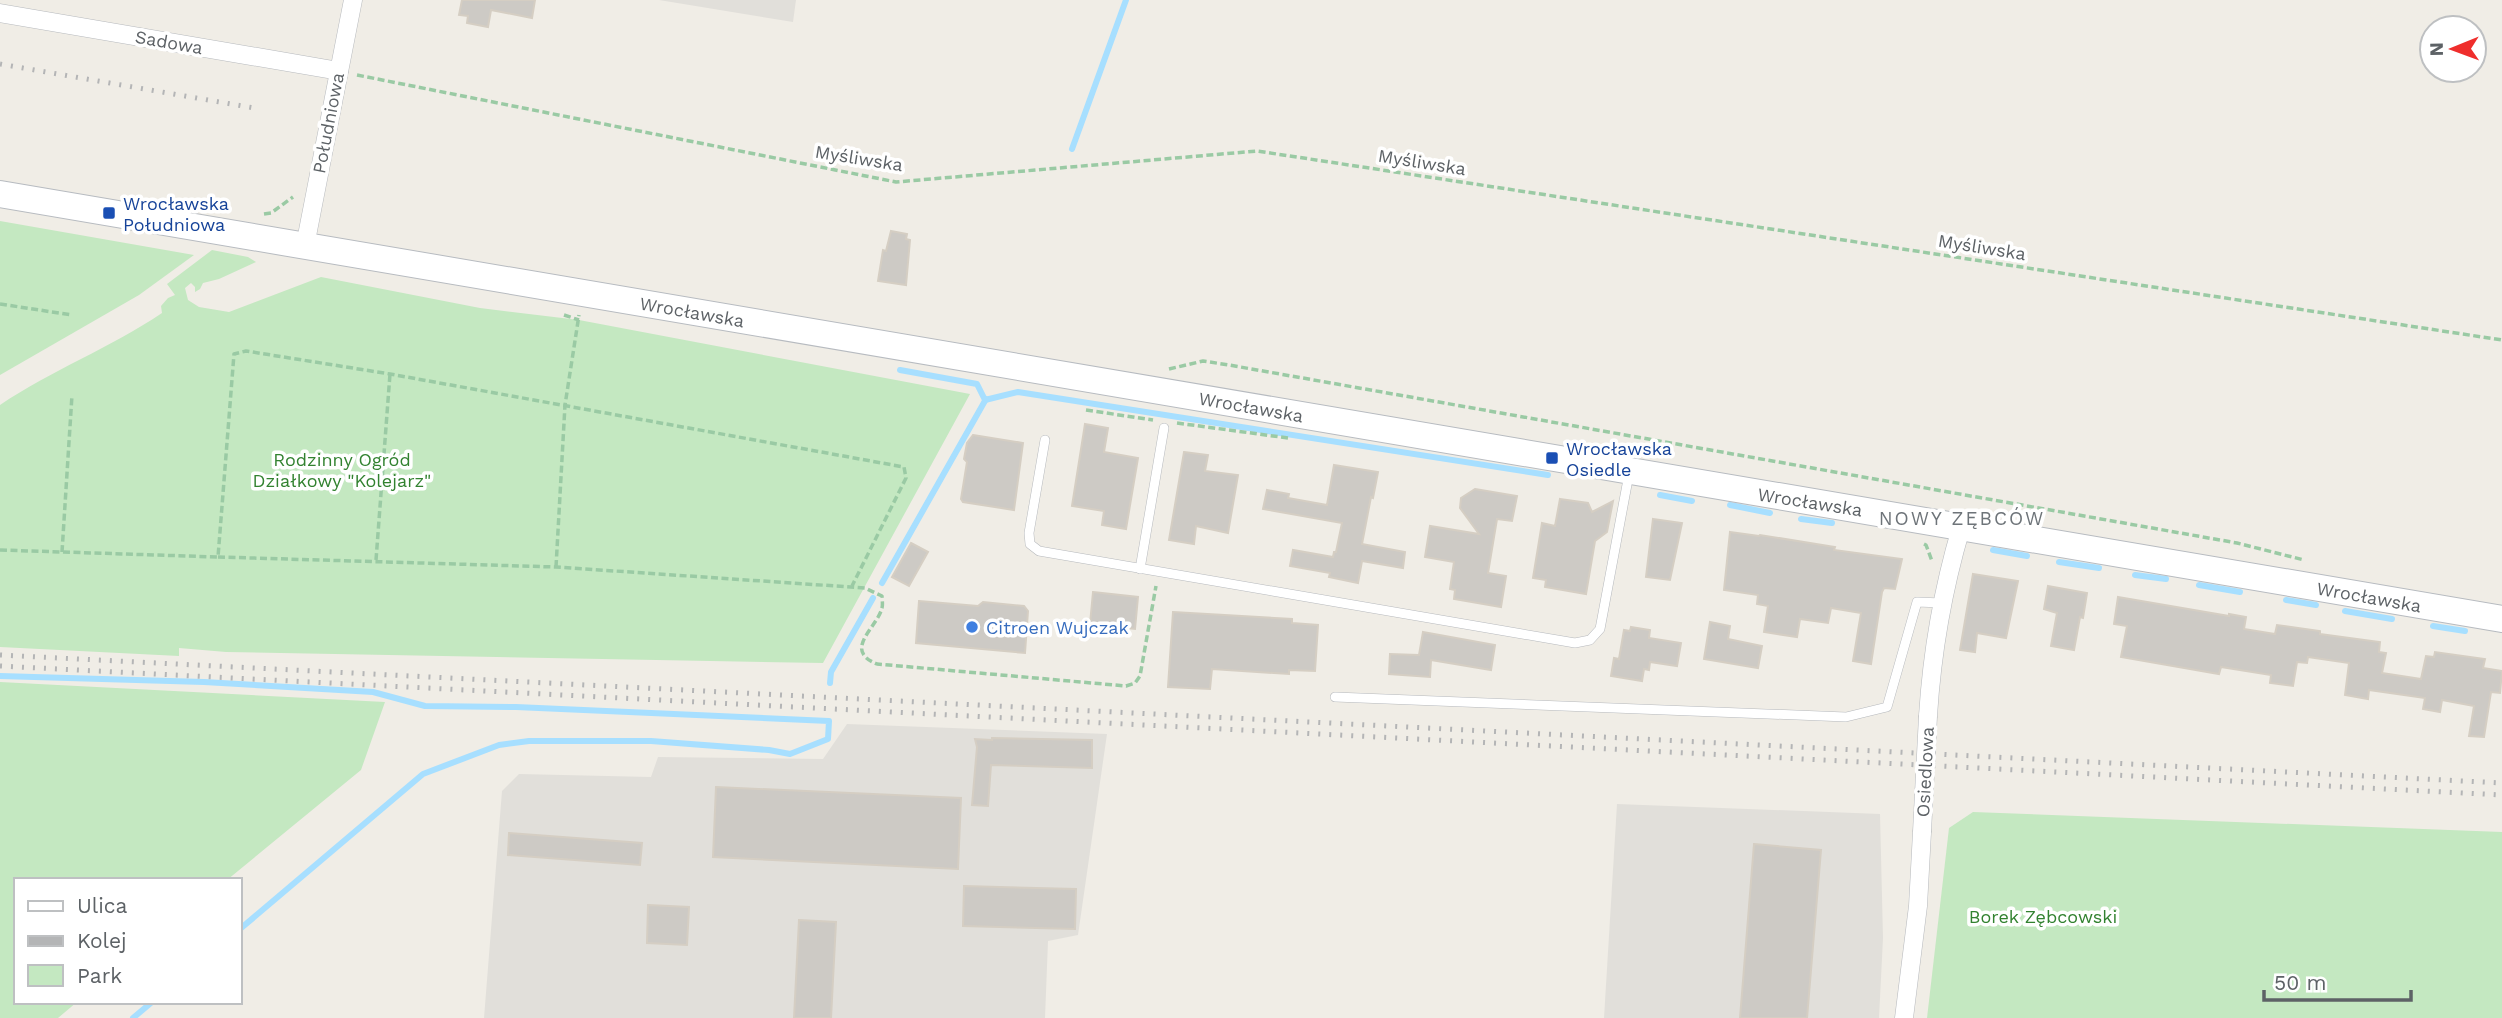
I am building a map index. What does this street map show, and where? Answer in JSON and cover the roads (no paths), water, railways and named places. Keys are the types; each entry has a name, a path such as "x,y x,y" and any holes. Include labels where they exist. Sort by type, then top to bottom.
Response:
{"main road":[{"name":"Wrocławska","path":"0,194 252,237 306,240 347,253 2502,619"}],"street":[{"name":"Południowa","path":"306,240 353,0"},
{"name":"Sadowa","path":"0,13 339,71"},
{"name":"Osiedlowa","path":"1904,1018 1923,832 1930,678 1942,603 1961,528"}],"lane":[{"path":"1140,569 1164,428"},
{"path":"1045,440 1029,533 1030,544 1039,551 1575,643 1590,640 1600,629 1630,472"},
{"path":"1335,697 1846,717 1887,707 1916,602 1942,603"}],"waterway":[{"path":"1072,149 1126,0"},
{"path":"900,370 977,384 985,400 1018,392 1548,475"},
{"path":"882,583 986,399"},
{"path":"1660,495 1692,501"},
{"path":"1730,505 1770,513"},
{"path":"1801,519 1832,523"},
{"path":"1993,550 2027,556"},
{"path":"2059,562 2099,568"},
{"path":"2135,575 2166,579"},
{"path":"2199,585 2240,592"},
{"path":"830,683 831,672 873,598"},
{"path":"2286,600 2316,605"},
{"path":"2345,611 2392,619"},
{"path":"2433,626 2465,631"},
{"path":"0,676 204,682 373,692 425,706 516,707 829,721 828,739 790,754 651,741 529,741 499,745 423,774 242,927"},
{"path":"133,1018 150,1004"}],"railway":[{"path":"0,64 260,109"},
{"path":"0,655 2502,783"},
{"path":"0,666 2502,795"}],"place":[{"name":"Wrocławska Południowa","path":"109,213"},
{"name":"Wrocławska Osiedle","path":"1552,458"},
{"name":"Citroen Wujczak","path":"972,627"}],"district":[{"name":"NOWY ZĘBCÓW","path":"1962,518"}],"park label":[{"name":"Rodzinny Ogród Działkowy \"Kolejarz\"","path":"342,469"},
{"name":"Borek Zębcowski","path":"2043,916"}]}
